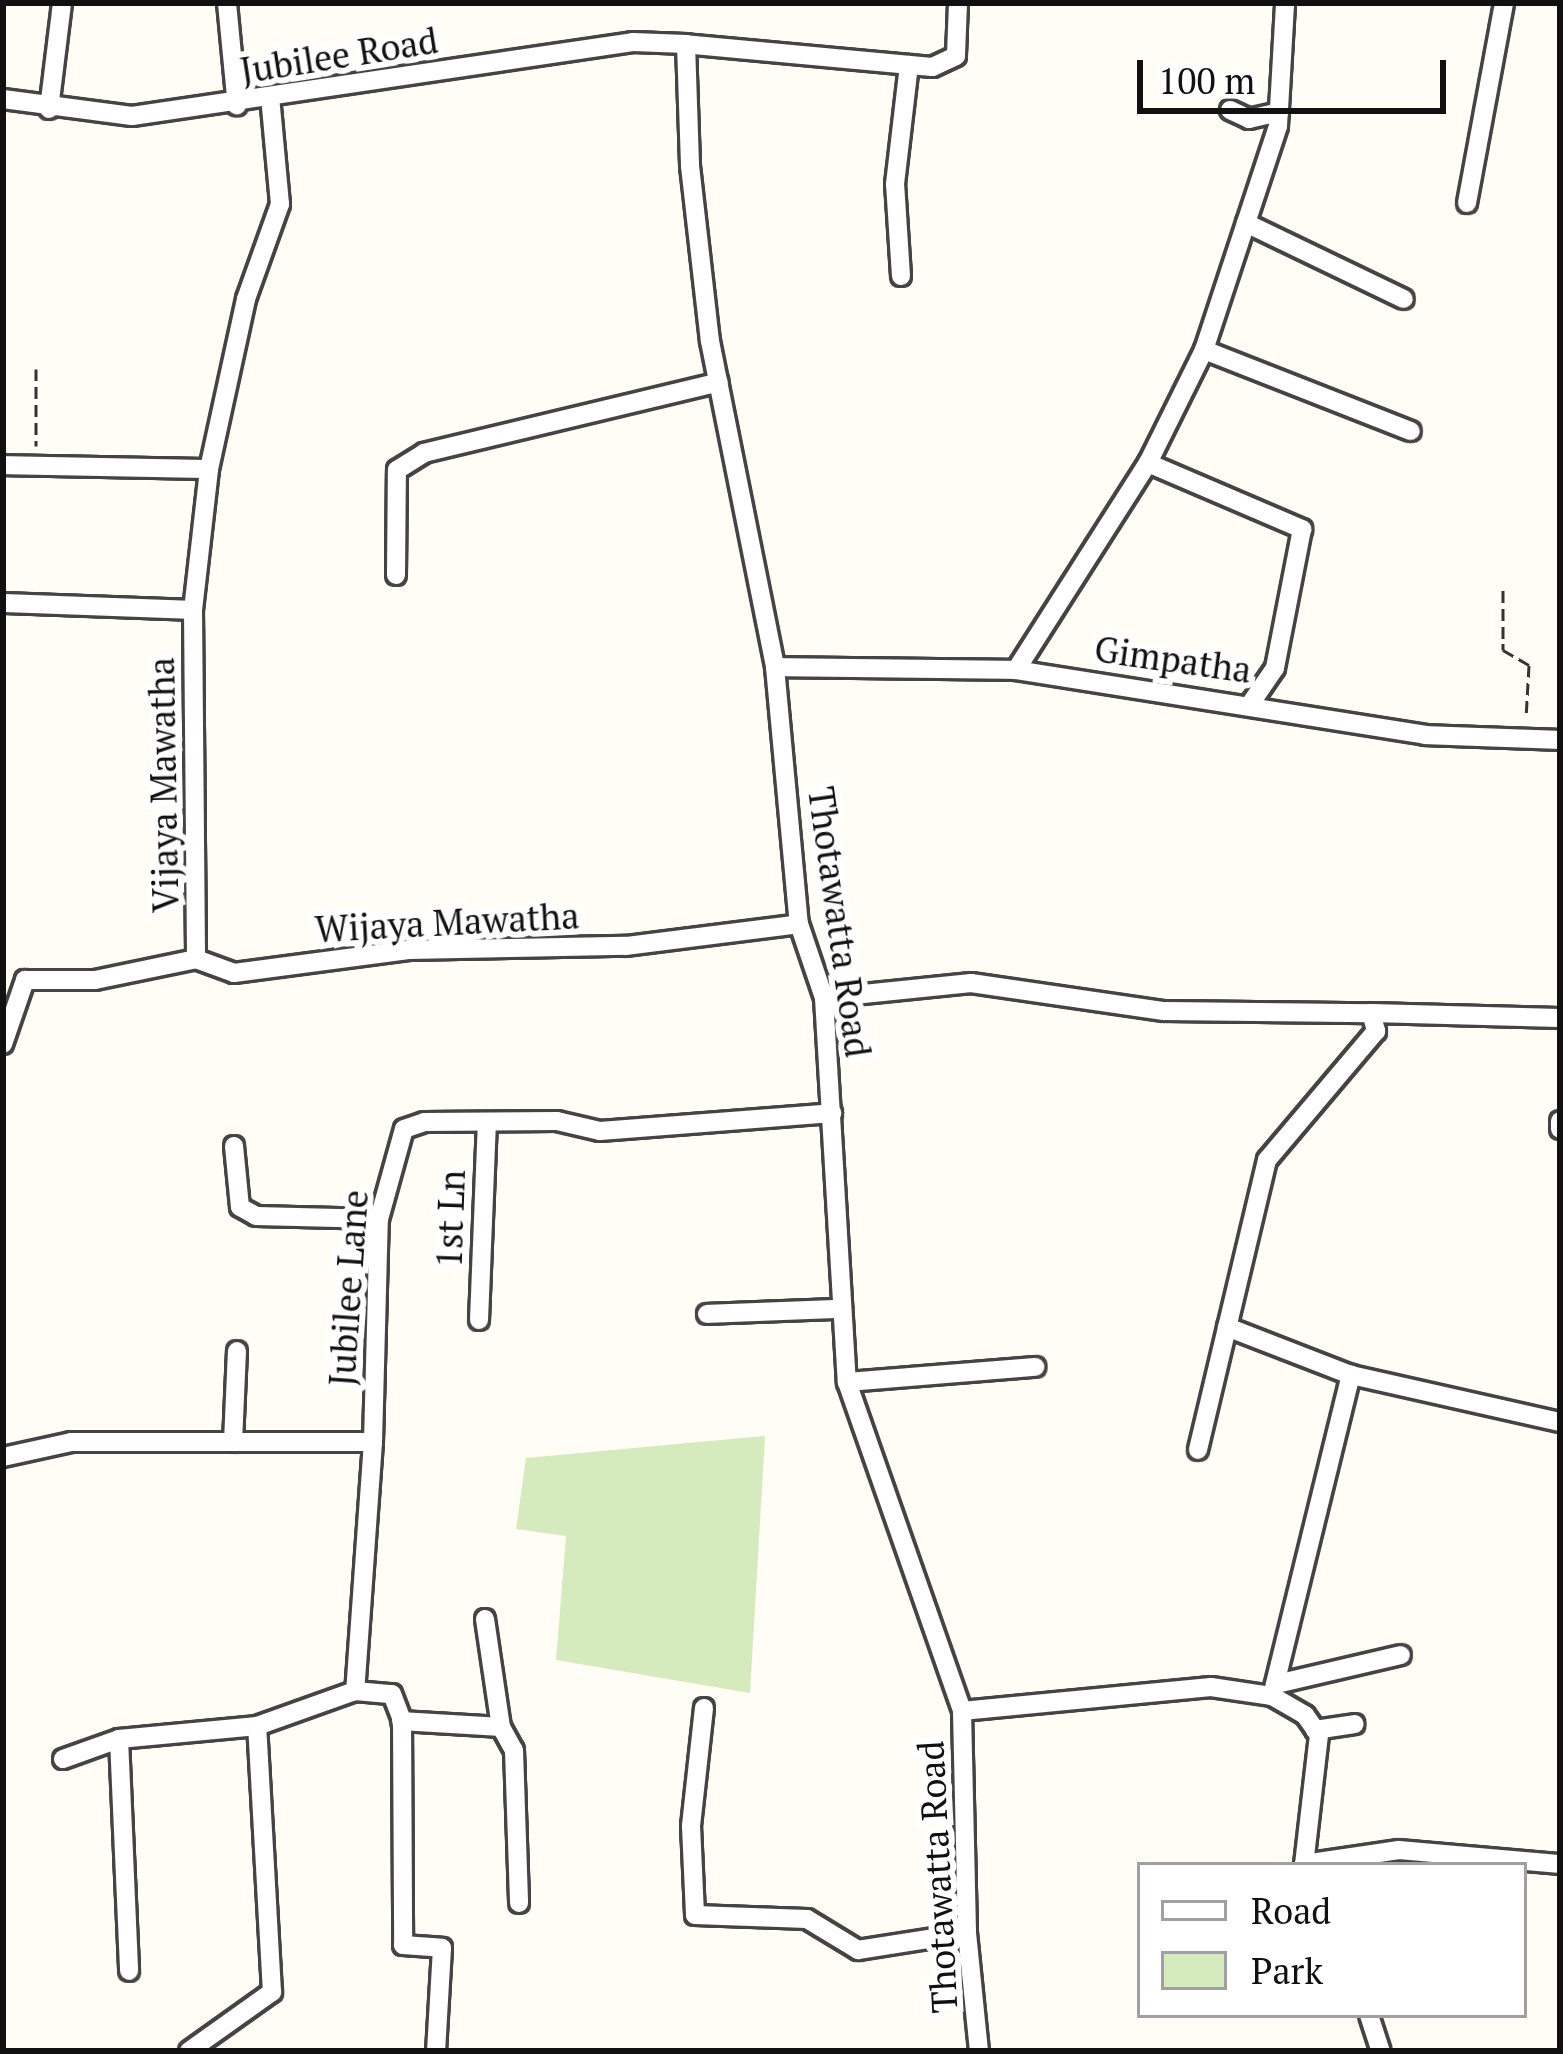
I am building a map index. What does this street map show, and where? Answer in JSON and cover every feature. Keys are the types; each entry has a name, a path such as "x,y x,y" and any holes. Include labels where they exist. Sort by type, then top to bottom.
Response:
{"street":[{"path":"50,109 62,3"},
{"path":"227,3 237,106"},
{"path":"686,44 932,67 956,56 958,3"},
{"path":"1016,670 1148,463 1204,350 1279,112 1285,3"},
{"path":"1467,202 1504,3"},
{"name":"Jubilee Road","path":"3,99 50,109 132,116 237,106 270,97 633,42 686,44"},
{"name":"Thotawatta Road","path":"686,44 698,255 775,667 799,924 824,998 839,1309 847,1382 962,1711 968,1933 979,2051"},
{"path":"902,276 895,184 908,65"},
{"name":"Vijaya Mawatha","path":"196,958 193,610 209,469 246,299 280,204 270,97"},
{"path":"1230,110 1249,119 1279,112"},
{"path":"1246,223 1404,299"},
{"path":"1204,350 1411,431"},
{"path":"396,575 398,470 424,453 719,382"},
{"path":"1148,463 1302,530 1275,668 1251,703"},
{"path":"3,465 209,469"},
{"path":"3,603 193,610"},
{"name":"Gimpatha","path":"775,667 1016,670 1251,703 1425,735 1560,737"},
{"name":"Wijaya Mawatha","path":"3,1043 26,980 95,980 196,958 234,973 408,950 626,946 799,924"},
{"path":"824,998 970,983 1165,1010 1560,1018"},
{"path":"1198,1450 1267,1160 1376,1031 1371,1012"},
{"name":"Jubilee Lane","path":"355,1691 373,1442 379,1219 404,1129 557,1121 600,1131 832,1113"},
{"name":"1st Ln","path":"479,1320 487,1122"},
{"path":"234,1146 240,1207 256,1216 379,1219"},
{"path":"707,1314 839,1309"},
{"path":"1227,1328 1351,1375 1560,1422"},
{"path":"233,1442 237,1351"},
{"path":"847,1382 1035,1367"},
{"path":"1276,1690 1302,1555 1335,1461 1351,1375"},
{"path":"3,1457 71,1442 373,1442"},
{"path":"485,1619 501,1727 514,1750 520,1903"},
{"path":"962,1711 1211,1687 1276,1690 1402,1655"},
{"path":"1276,1690 1316,1730"},
{"path":"63,1759 118,1739 257,1726 355,1691 392,1694 401,1721 403,1946 442,1948 436,2051"},
{"path":"704,1708 691,1826 695,1915 808,1919 858,1950 968,1933"},
{"path":"401,1721 501,1727"},
{"path":"1316,1730 1355,1724"},
{"path":"189,2051 218,2043 263,2004 274,1982 257,1726"},
{"path":"1304,1862 1316,1730"},
{"path":"118,1739 129,1971"},
{"path":"1318,1862 1399,1850 1560,1864"},
{"path":"1370,2018 1381,2051"}],"path":[{"path":"35,369 36,466"},
{"path":"1503,590 1503,650 1528,665 1526,721"}],"green space":[{"path":"765,1436 750,1693 556,1660 566,1536 516,1529 526,1458"}]}
